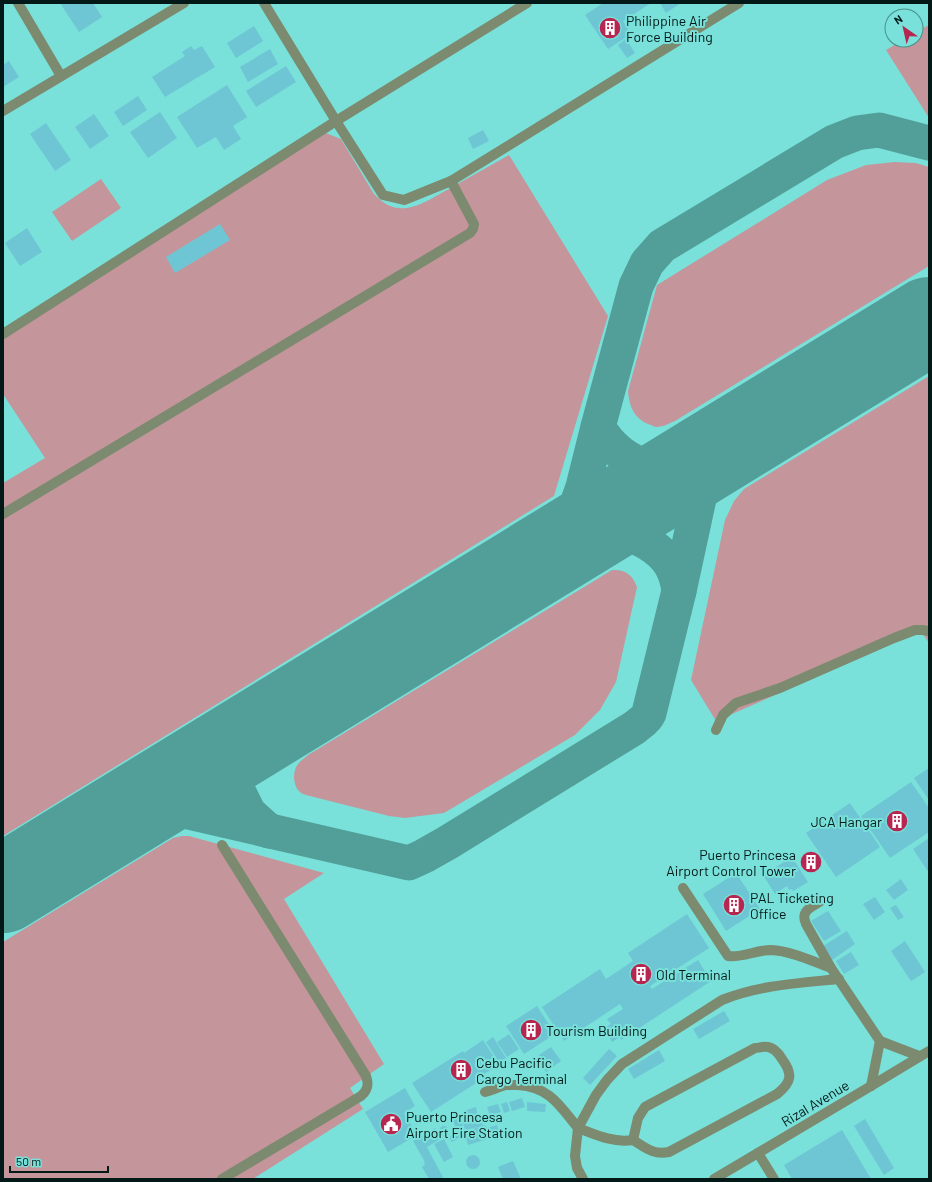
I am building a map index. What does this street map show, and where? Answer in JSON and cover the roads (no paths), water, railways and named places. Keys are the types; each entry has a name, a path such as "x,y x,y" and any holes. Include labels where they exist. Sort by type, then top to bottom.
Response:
{"street":[{"path":"18,3 61,76"},
{"path":"3,111 184,3"},
{"path":"264,3 383,195 404,200 451,181 739,3"},
{"path":"3,334 336,121 527,3"},
{"path":"3,514 470,233 474,224 451,181"},
{"path":"716,730 723,715 736,703 780,688 915,630 929,631"},
{"path":"222,845 368,1081 368,1087 361,1096 222,1179"},
{"path":"683,888 728,956 735,957 770,950 797,956 831,968"},
{"path":"821,901 806,911 804,920 831,968 880,1041 919,1056"},
{"path":"583,1179 577,1168 575,1156 578,1128 596,1094 622,1064 722,1000 733,995 754,989 839,979"},
{"path":"871,1086 880,1041"},
{"path":"485,1092 507,1085 526,1086 540,1090 551,1096 578,1128 607,1139 624,1142 633,1140 653,1152 661,1154 669,1152 777,1094 788,1084 790,1078 789,1072 785,1064 774,1050 767,1046 755,1048 645,1107 638,1118 633,1140"},
{"name":"Rizal Avenue","path":"714,1179 929,1051"},
{"path":"758,1153 774,1179"}],"place":[{"name":"Philippine Air Force Building","path":"610,28"},
{"name":"JCA Hangar","path":"897,821"},
{"name":"Puerto Princesa Airport Control Tower","path":"811,862"},
{"name":"PAL Ticketing Office","path":"734,905"},
{"name":"Old Terminal","path":"641,974"},
{"name":"Tourism Building","path":"531,1030"},
{"name":"Cebu Pacific Cargo Terminal","path":"461,1070"},
{"name":"Puerto Princesa Airport Fire Station","path":"391,1124"}]}
